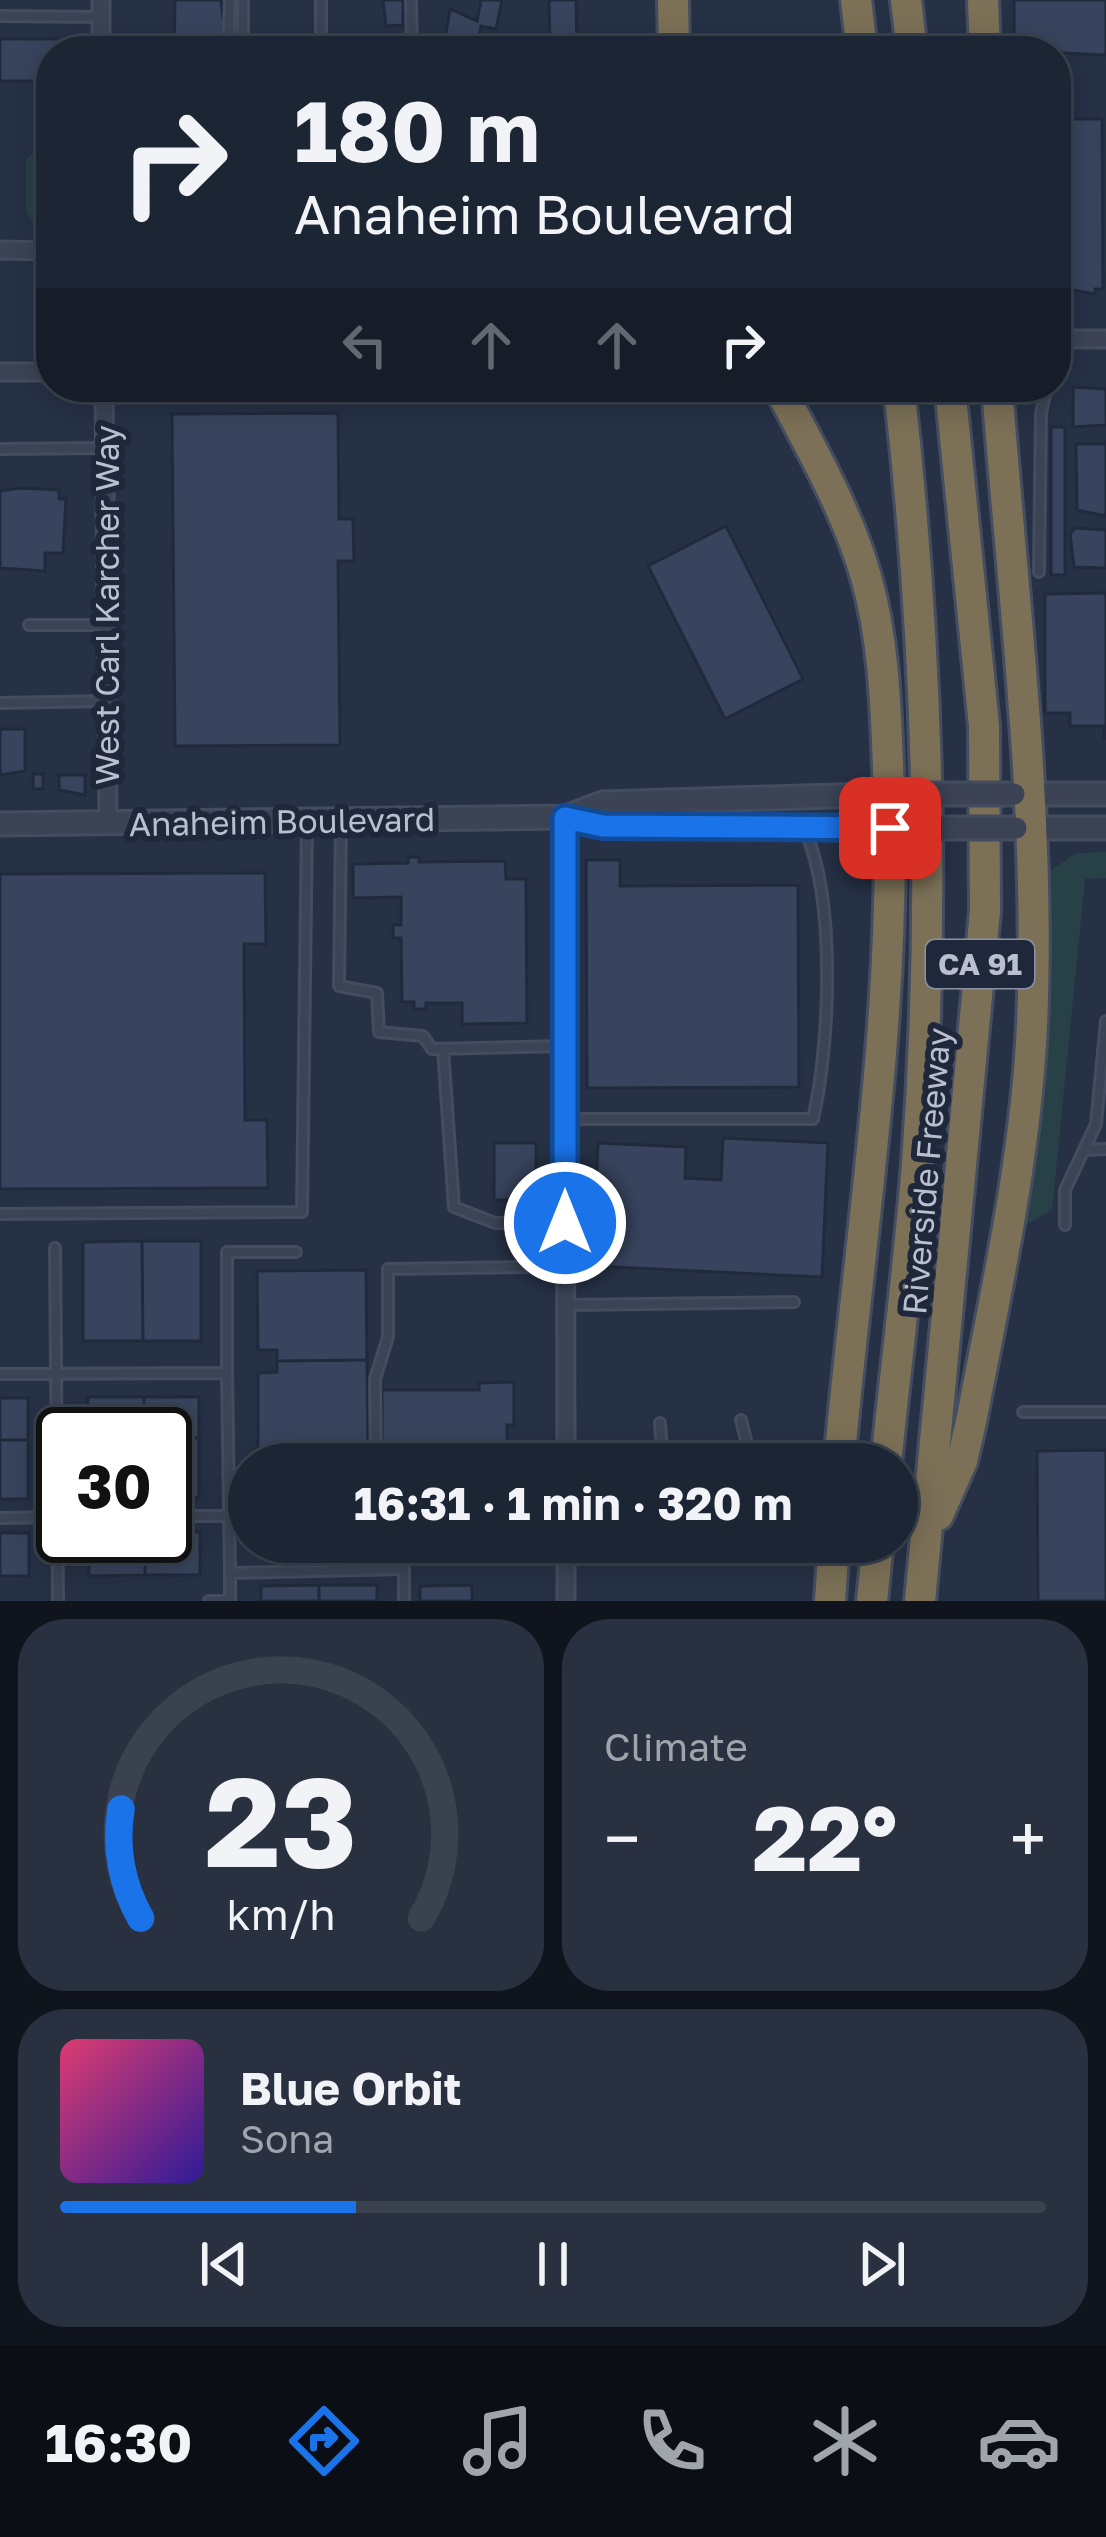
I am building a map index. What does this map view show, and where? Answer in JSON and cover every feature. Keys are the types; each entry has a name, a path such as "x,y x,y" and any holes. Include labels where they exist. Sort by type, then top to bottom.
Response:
{"highway":[{"path":"673,0 674,36"},
{"path":"856,0 860,36"},
{"path":"906,0 910,36"},
{"path":"983,0 984,36"},
{"path":"787,402 841,506 867,578 883,675 894,794 887,992 841,1443"},
{"name":"Riverside Freeway","path":"888,1443 916,1165 927,822 924,651 900,402"},
{"name":"Riverside Freeway","path":"920,1601 985,911 984,726 952,402"},
{"path":"927,1540 962,1461 971,1422 1024,1116 1033,980 998,402"},
{"path":"830,1601 833,1563"},
{"path":"872,1601 876,1563"}],"street":[{"path":"0,250 36,250"},
{"path":"1071,339 1106,339"},
{"path":"0,373 36,372"},
{"name":"West Carl Karcher Way","path":"104,402 108,824"},
{"name":"Anaheim Boulevard","path":"565,818 603,803 894,794 1106,794"},
{"path":"565,818 566,1443"},
{"name":"Anaheim Boulevard","path":"0,824 565,818 603,826 1106,828"},
{"path":"566,1563 566,1601"}],"lane":[{"path":"61,0 61,16"},
{"path":"229,36 230,0"},
{"path":"243,0 243,36"},
{"path":"321,0 321,36"},
{"path":"411,0 412,36"},
{"path":"0,16 61,16 101,8"},
{"path":"1039,572 1044,402"},
{"path":"0,449 105,448"},
{"path":"29,625 106,626"},
{"path":"0,703 107,701"},
{"path":"341,820 339,986 377,993 383,1036 422,1036 428,1048 443,1049 565,1046"},
{"path":"0,1214 302,1212 307,821"},
{"path":"565,1119 813,1119 822,1078 825,894 804,829"},
{"path":"1065,1225 1065,1190 1096,1124 1106,1022"},
{"path":"443,1049 454,1207 494,1223 565,1223"},
{"path":"1084,1150 1106,1149"},
{"path":"56,1247 58,1407"},
{"path":"228,1474 227,1252 296,1252"},
{"path":"376,1443 375,1379 388,1337 388,1269 527,1267"},
{"path":"566,1314 794,1302"},
{"path":"0,1374 226,1373"},
{"path":"1023,1412 1106,1412"},
{"path":"741,1420 747,1443"},
{"path":"660,1424 661,1443"},
{"path":"192,1516 228,1516"},
{"path":"0,1518 36,1517"},
{"path":"58,1601 59,1563"},
{"path":"208,1601 230,1601 230,1563"},
{"path":"230,1573 404,1569 404,1601"}],"green space":[{"path":"36,154 36,222 26,212 26,160"},
{"path":"1106,852 1106,878 1085,879 1052,1210 1024,1226 1050,1019 1049,872 1076,853"}],"building":[{"path":"175,0 221,0 225,36 174,36"},
{"path":"383,0 403,0 403,25 386,26"},
{"path":"481,0 502,0 496,29 481,26 479,36 446,36 450,9 477,21"},
{"path":"549,0 576,0 577,36 550,36"},
{"path":"1014,0 1106,0 1106,55 1071,53 1071,36 1014,36"},
{"path":"0,39 36,39 36,81 0,81"},
{"path":"1071,119 1102,119 1103,289 1095,289 1095,294 1071,290"},
{"path":"1073,387 1106,389 1106,425 1073,427"},
{"path":"338,413 339,519 353,519 354,561 338,561 340,745 175,746 172,414"},
{"path":"1051,427 1065,427 1065,575 1051,575"},
{"path":"1076,444 1106,444 1106,516 1077,510"},
{"path":"59,490 59,499 66,499 63,553 45,553 45,571 0,568 0,491"},
{"path":"726,526 803,679 725,719 648,566"},
{"path":"1075,528 1106,530 1106,568 1074,567 1070,534"},
{"path":"1106,593 1104,738 1104,726 1070,726 1070,713 1045,713 1045,594"},
{"path":"0,729 25,729 25,771 0,775"},
{"path":"33,774 43,774 43,789 33,789"},
{"path":"59,775 85,775 85,795 59,790"},
{"path":"408,857 419,857 419,862 505,861 506,879 526,879 527,1023 462,1024 462,1003 426,1003 426,1009 414,1009 414,1002 402,1002 401,938 393,938 393,925 401,925 401,897 353,898 353,864 408,863"},
{"path":"586,860 620,860 620,886 798,885 799,1087 587,1088"},
{"path":"265,873 266,944 244,944 245,1120 267,1120 268,1188 0,1189 0,874"},
{"path":"723,1138 828,1143 822,1277 592,1266 598,1143 686,1147 685,1178 721,1180"},
{"path":"494,1143 536,1143 536,1200 494,1200"},
{"path":"142,1241 143,1341 83,1341 83,1242"},
{"path":"142,1241 201,1241 201,1341 143,1341"},
{"path":"366,1270 367,1360 277,1361 277,1350 258,1350 257,1271"},
{"path":"367,1360 368,1443 258,1443 258,1373 277,1372 277,1361"},
{"path":"514,1382 514,1425 507,1425 507,1443 382,1443 382,1390 479,1390 479,1383"},
{"path":"88,1397 144,1397 144,1407 88,1407"},
{"path":"144,1397 199,1397 199,1438 192,1437 192,1407 144,1407"},
{"path":"0,1398 28,1398 28,1440 0,1440"},
{"path":"192,1438 199,1438 199,1497 192,1497"},
{"path":"0,1440 28,1440 28,1499 0,1499"},
{"path":"1106,1450 1106,1601 1038,1601 1037,1451"},
{"path":"192,1532 200,1532 200,1575 145,1575 145,1563 192,1563"},
{"path":"0,1533 29,1533 29,1576 0,1576"},
{"path":"89,1563 145,1563 145,1575 89,1576"},
{"path":"319,1585 319,1601 261,1601 261,1586"},
{"path":"319,1585 377,1585 377,1601 319,1601"},
{"path":"472,1585 472,1601 420,1601 420,1586"}],"route":[{"path":"565,1223 565,818 603,826 890,828"}]}
